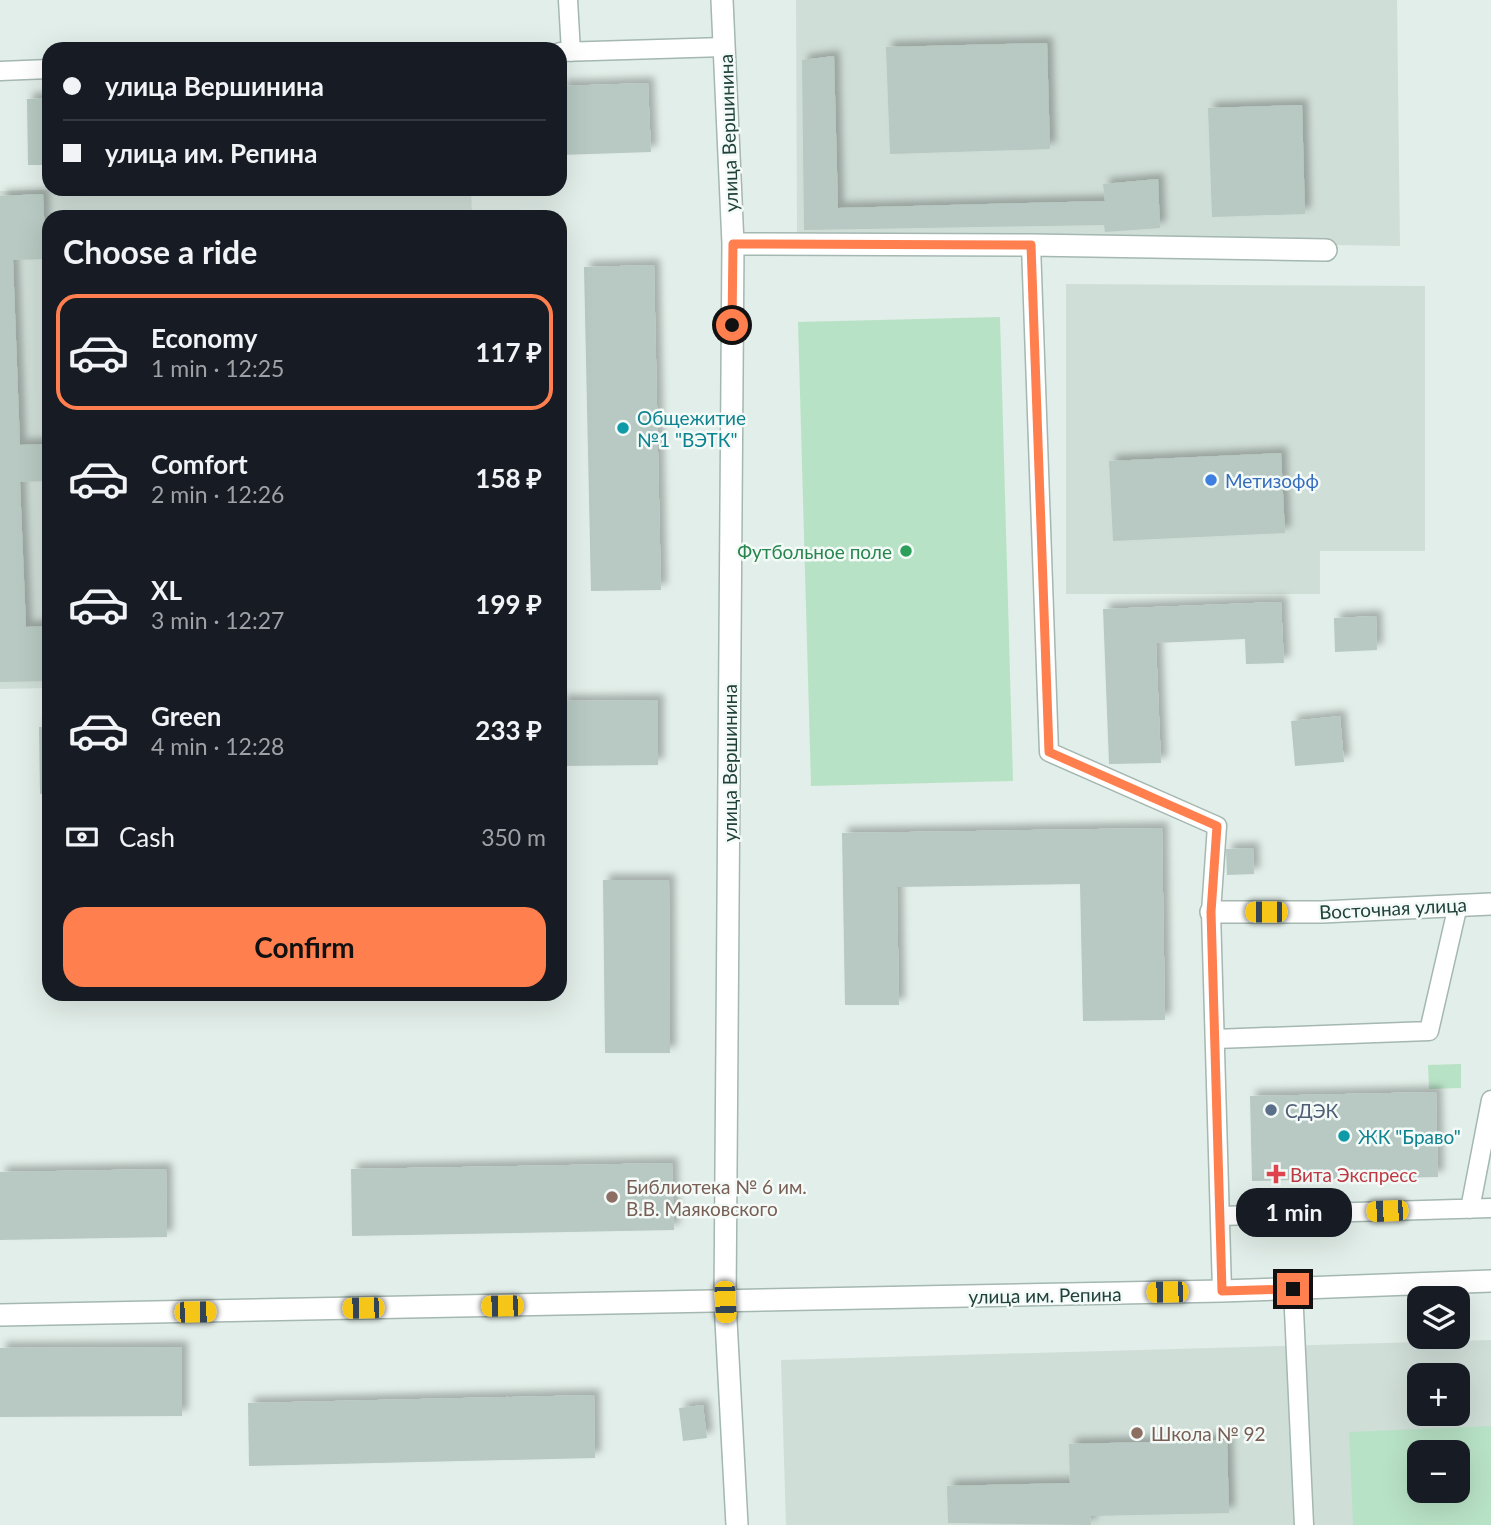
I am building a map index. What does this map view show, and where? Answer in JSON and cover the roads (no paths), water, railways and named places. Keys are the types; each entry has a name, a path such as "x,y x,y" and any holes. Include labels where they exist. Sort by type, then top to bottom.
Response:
{"street":[{"name":"улица Вершинина","path":"722,0 733,244 725,1302 737,1525"},
{"path":"733,244 1326,250"},
{"name":"Восточная улица","path":"1211,912 1322,912 1491,904"},
{"name":"улица им. Репина","path":"0,1315 1222,1291 1491,1281"}],"lane":[{"path":"566,42 568,0"},
{"path":"567,52 724,47"},
{"path":"0,71 42,69"},
{"path":"1031,245 1049,752 1217,826 1211,912 1222,1291"},
{"path":"1215,1039 1429,1031 1458,905"},
{"path":"1470,1209 1491,1100"},
{"path":"1220,1216 1491,1208"},
{"path":"1293,1289 1304,1525"}],"place":[{"name":"Общежитие №1 \"ВЭТК\"","path":"623,428"},
{"name":"Метизофф","path":"1211,480"},
{"name":"Футбольное поле","path":"906,551"},
{"name":"СДЭК","path":"1271,1110"},
{"name":"ЖК \"Браво\"","path":"1344,1136"},
{"name":"Вита Экспресс","path":"1276,1174"},
{"name":"Библиотека № 6 им. В.В. Маяковского","path":"612,1197"},
{"name":"Школа № 92","path":"1137,1433"}]}
